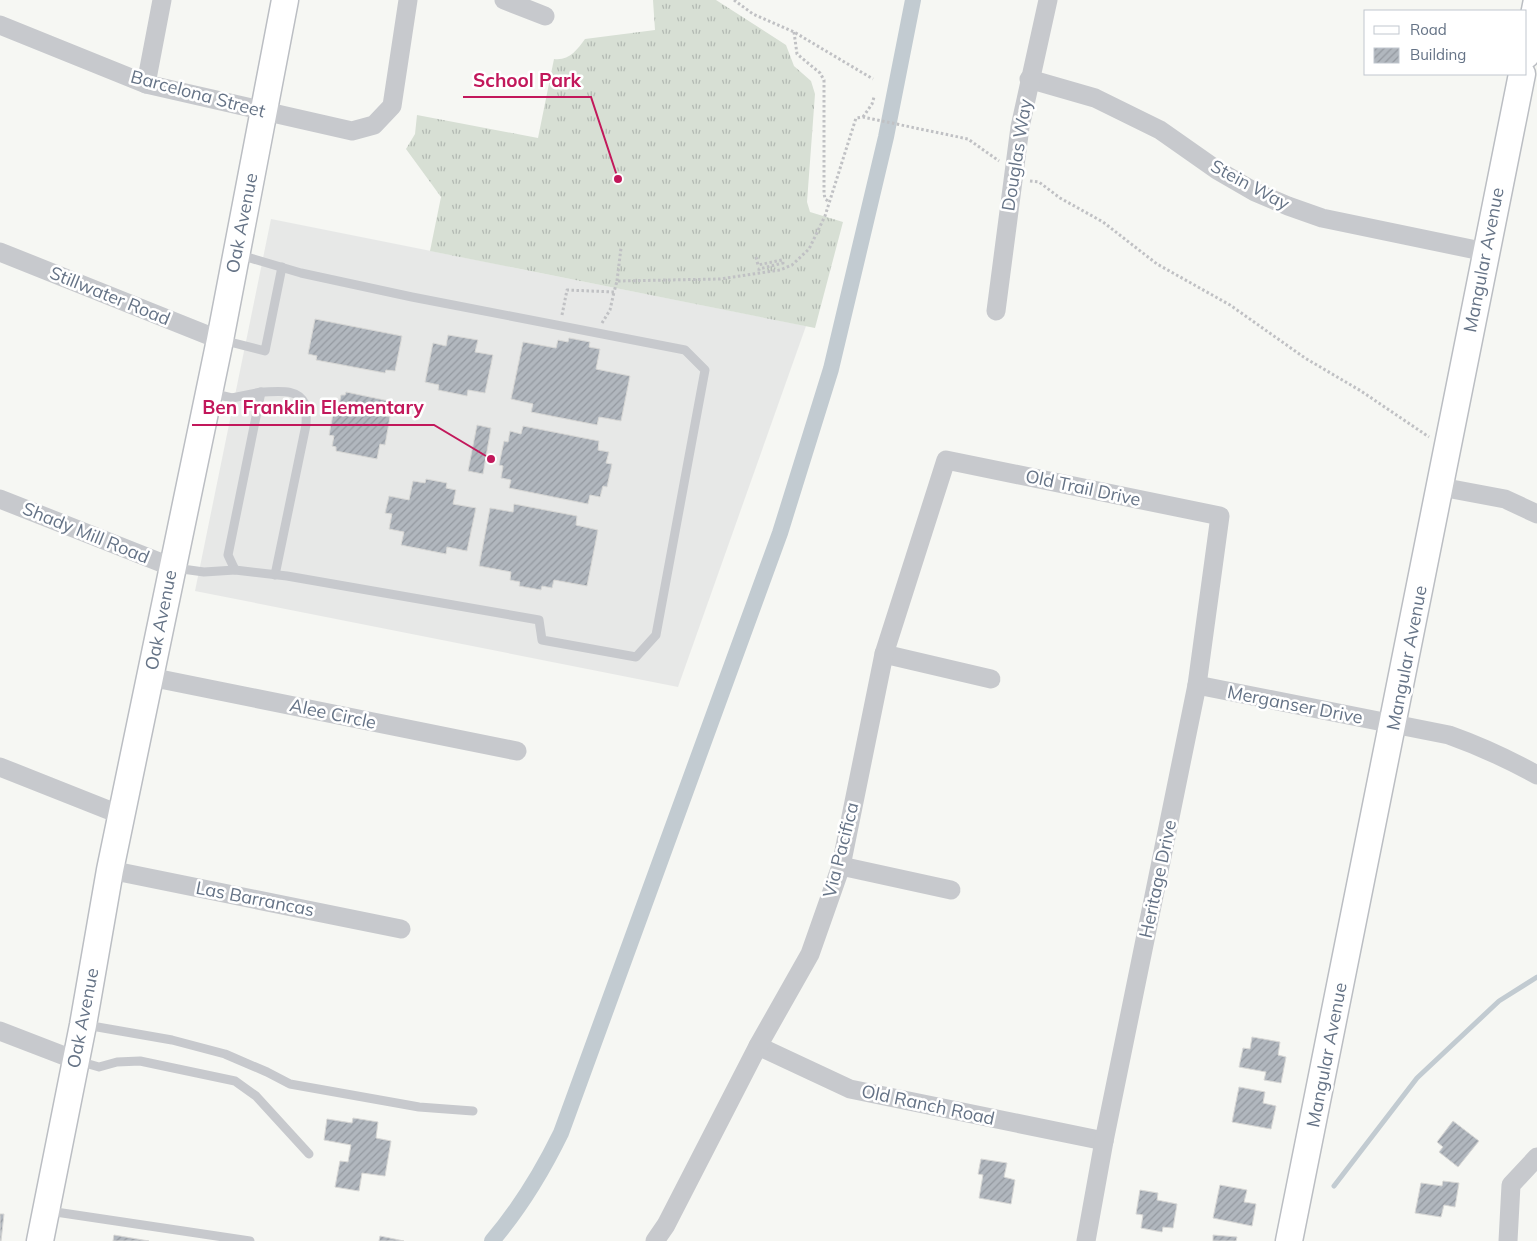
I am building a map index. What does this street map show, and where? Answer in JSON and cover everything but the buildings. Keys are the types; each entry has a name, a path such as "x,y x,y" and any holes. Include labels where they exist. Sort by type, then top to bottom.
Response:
{"street":[{"path":"146,84 162,0"},
{"name":"Oak Avenue","path":"40,1241 83,1025 110,870 220,340 285,0"},
{"name":"Barcelona Street","path":"0,25 146,84 263,112 352,130 374,125 392,106 408,0"},
{"path":"504,0 545,16"},
{"name":"Douglas Way","path":"996,311 1020,127 1029,79 1048,0"},
{"path":"1527,50 1537,0"},
{"name":"Mangular Avenue","path":"1289,1241 1522,75"},
{"name":"Stein Way","path":"1029,79 1095,98 1160,130 1217,170 1255,192 1288,206 1322,218 1486,252"},
{"name":"Stillwater Road","path":"0,252 220,340"},
{"name":"Old Trail Drive","path":"946,460 1220,516"},
{"name":"Via Pacifica","path":"655,1241 666,1225 758,1046 810,954 841,866 884,654 946,460"},
{"path":"1441,487 1505,499 1537,514"},
{"name":"Shady Mill Road","path":"0,499 172,567"},
{"name":"Heritage Drive","path":"1086,1241 1104,1141 1197,685 1220,516"},
{"path":"884,654 991,679"},
{"name":"Alee Circle","path":"150,677 517,751"},
{"name":"Merganser Drive","path":"1197,685 1449,735 1508,758 1537,775"},
{"path":"0,767 121,815"},
{"path":"841,866 951,890"},
{"name":"Las Barrancas","path":"110,870 401,929"},
{"path":"0,1031 75,1060"},
{"name":"Old Ranch Road","path":"758,1046 850,1089 1104,1141"},
{"path":"1508,1241 1511,1185 1537,1157"}],"lane":[{"path":"172,567 204,572 235,570 276,575 539,620 542,640 636,657 656,636 705,370 685,350 412,297 282,267 236,254"},
{"path":"220,340 265,351 282,267"},
{"path":"209,392 232,398 261,392 291,392 300,397 305,405 306,425 276,575"},
{"path":"235,570 228,555 261,392"},
{"path":"83,1025 172,1040 225,1054 268,1072 290,1084 419,1107 473,1110"},
{"path":"75,1060 99,1067 117,1062 140,1061 235,1081 256,1096 309,1154"},
{"path":"46,1211 250,1241"}],"path":[{"path":"734,0 753,14 794,32 873,79"},
{"path":"794,32 796,54 820,73 824,80 824,193 825,199 830,202"},
{"path":"863,117 872,104 874,97"},
{"path":"617,281 720,279 780,270 792,265 810,249 830,202 856,118 863,117 968,139 1000,162"},
{"path":"1026,180 1039,182 1060,198 1103,222 1157,264 1230,304 1304,358 1361,391 1434,440"},
{"path":"596,333 610,310 622,248"},
{"path":"756,257 758,265 782,260 783,263 759,269 758,273"},
{"path":"560,326 567,290 614,292"}],"shaded area":[{"path":"271,219 806,326 678,687 195,591"}],"green space":[{"path":"653,0 716,0 786,45 794,66 811,81 815,94 807,202 810,212 843,222 815,328 430,251 441,197 406,149 415,134 417,115 538,138 554,59 564,58 576,51 585,39 655,30"}],"waterway":[{"path":"492,1241 530,1189 561,1133 780,533 831,369 886,137 913,0"},
{"path":"1334,1186 1417,1078 1499,1001 1537,977"}],"place":[{"name":"School Park","path":"618,179"},
{"name":"Ben Franklin Elementary","path":"491,459"}]}
